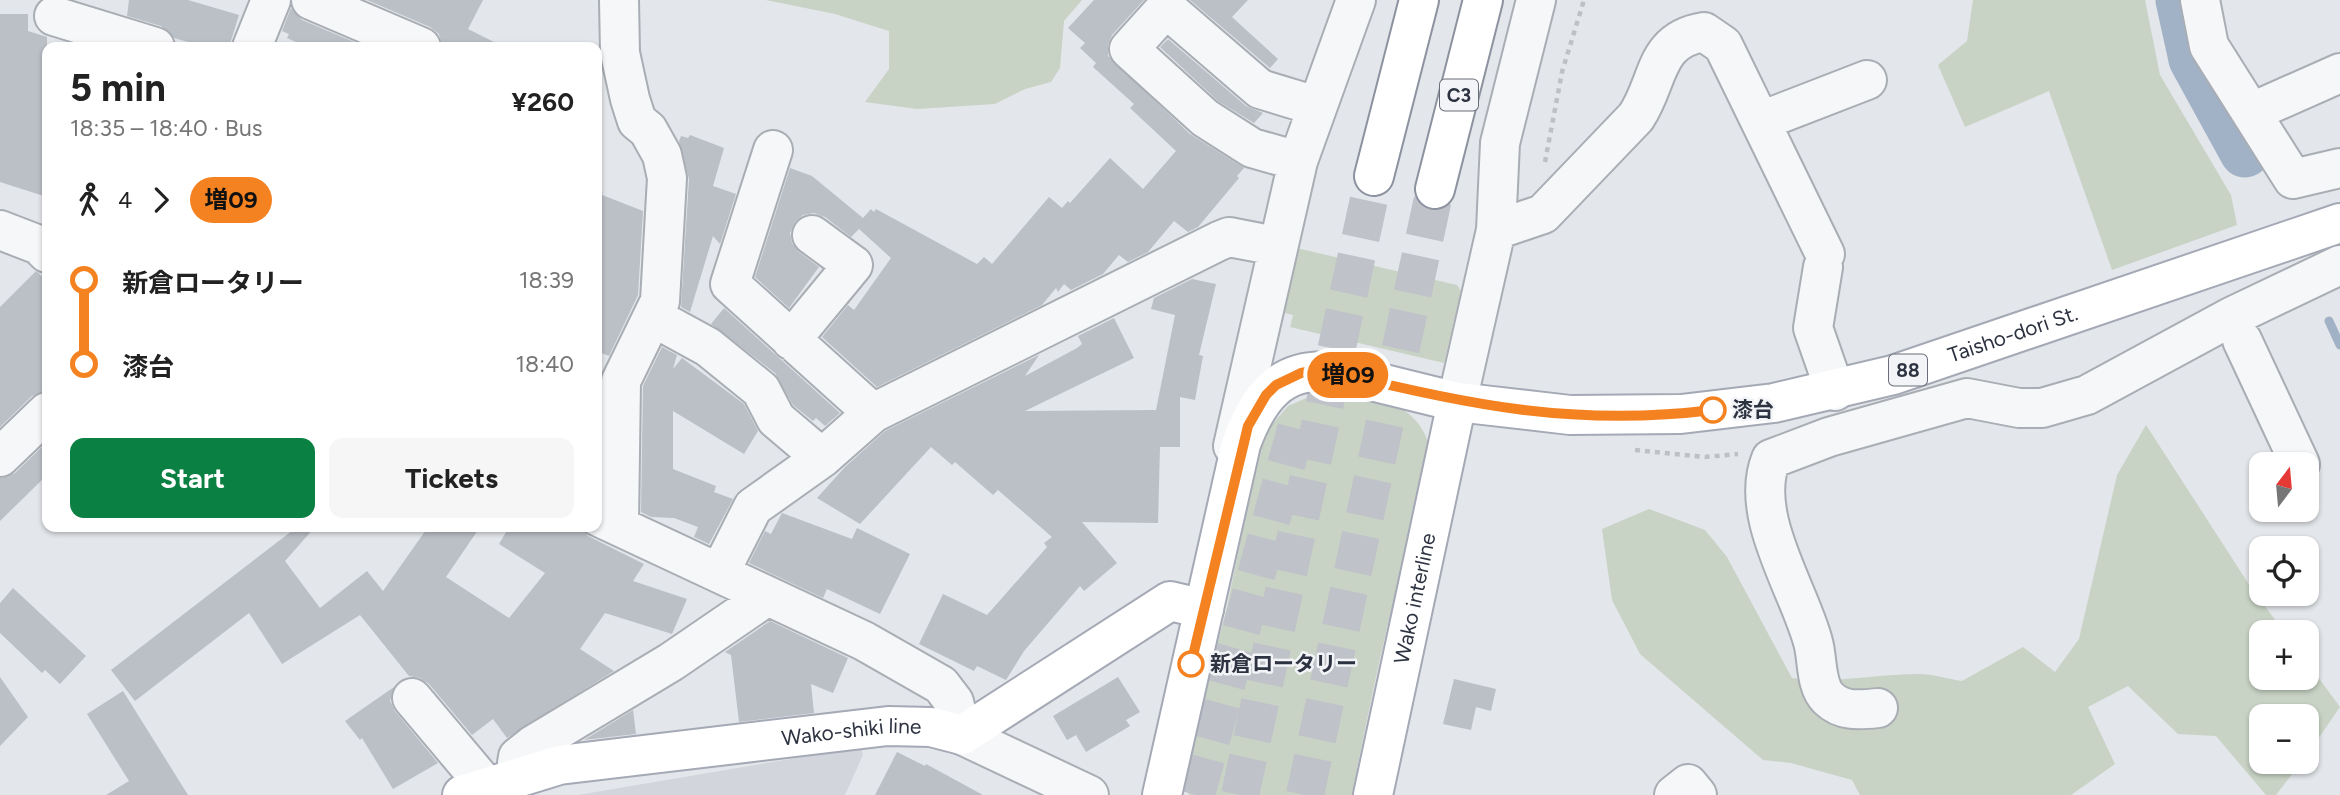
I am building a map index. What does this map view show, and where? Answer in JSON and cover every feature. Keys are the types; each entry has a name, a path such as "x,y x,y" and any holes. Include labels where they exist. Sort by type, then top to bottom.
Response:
{"main road":[{"path":"1374,176 1419,0"},
{"name":"C3","path":"1435,189 1483,0"},
{"name":"Taisho-dori St.","path":"1226,508 1248,426 1266,395 1288,378 1317,370 1457,402 1511,411 1628,416 1681,414 1774,403 1835,391 1893,375 2340,223"},
{"name":"Wako interline","path":"1373,795 1457,402"},
{"name":"88","path":"1162,795 1226,508"},
{"path":"962,735 1170,601 1204,609"},
{"name":"Wako-shiki line","path":"474,790 522,774 571,764 888,726 931,727 962,735"}],"street":[{"path":"254,42 271,0"},
{"path":"310,0 409,42"},
{"path":"619,0 620,53 613,97 648,130 662,155 667,178 660,301 621,381 608,520 720,572 766,597 864,640 941,685 954,702 962,735 1089,795"},
{"path":"1226,508 1234,438 1276,246 1298,160 1356,0"},
{"path":"1457,402 1496,230 1500,143 1536,0"},
{"path":"2200,0 2209,46 2293,179 2340,168"},
{"path":"1298,160 1252,148 1205,118 1129,49 1166,8 1260,89 1316,106"},
{"path":"54,16 139,42"},
{"path":"1496,230 1543,214 1636,117 1646,101 1661,58 1677,39 1704,32 1716,38 1760,121 1824,261 1813,327 1835,391"},
{"path":"2252,112 2340,74"},
{"path":"1760,121 1867,80"},
{"path":"774,150 730,284 873,413"},
{"path":"791,340 853,265 813,235"},
{"path":"720,572 753,507 822,458 873,413 1219,241 1230,237 1276,246"},
{"path":"1878,708 1854,710 1836,705 1825,696 1813,642 1770,528 1765,474 1771,459 1829,437 1967,398 2019,408 2042,408 2087,395 2231,317 2340,265"},
{"path":"653,317 708,348 761,390 776,419 822,458"},
{"path":"2116,379 2141,381 2255,333 2297,452"},
{"path":"0,457 42,417"},
{"path":"522,774 517,763 518,757 533,745 671,662 766,597"},
{"path":"412,698 474,790"},
{"path":"1674,795 1688,784 1697,795"}],"path":[{"path":"1543,173 1562,72 1584,0"},
{"path":"1622,449 1705,457 1746,453"}],"shaded area":[{"path":"861,747 863,755 845,795 578,795"}],"green space":[{"path":"766,0 1082,0 1064,21 1060,68 1051,82 1025,89 995,104 917,109 865,102 889,69 889,31 835,14"},
{"path":"1973,0 2145,0 2160,75 2231,195 2237,225 2112,270 2049,91 1965,127 1938,65 1967,41"},
{"path":"1292,247 1457,285 1461,291 1444,363 1290,327 1293,315 1277,311"},
{"path":"1325,390 1356,392 1388,401 1414,419 1429,446 1430,462 1422,508 1387,628 1352,795 1189,795 1185,777 1193,735 1227,607 1262,436 1288,406"},
{"path":"2146,425 2249,584 2249,606 2265,606 2275,620 2249,620 2249,690 2319,690 2319,678 2340,707 2319,738 2319,704 2249,704 2249,774 2292,774 2276,795 2266,795 2216,736 2178,734 2128,686 2088,707 2115,764 2071,795 1860,795 1852,780 1791,763 1763,760 1640,654 1612,600 1602,529 1649,509 1705,530 1727,557 1792,678 1824,680 1919,674 1962,681 2023,647 2055,672 2079,639 2117,475"}],"building":[{"path":"129,0 188,0 239,15 231,42 188,42 174,38 161,26 127,16"},
{"path":"367,0 483,0 468,29 494,42 441,42 439,34 430,27"},
{"path":"1094,0 1144,0 1112,35 1108,56 1190,134 1244,168 1237,176 1239,178 1198,227 1188,232 1174,221 1148,252 1128,262 1119,255 1103,274 1071,290 1064,284 1058,292 1056,288 1042,305 877,387 822,337 848,305 854,310 891,258 859,229 851,237 825,217 814,213 803,215 795,222 790,233 792,243 819,267 789,308 755,277 790,168 812,176 863,218 871,209 874,212 876,209 977,264 984,257 992,264 1049,197 1062,208 1068,201 1070,203 1110,158 1143,189 1176,151 1130,108 1134,104 1093,67 1096,63 1080,48 1085,43 1068,28"},
{"path":"1190,0 1248,0 1232,17 1278,59 1270,68"},
{"path":"291,8 302,20 354,42 296,42 287,38 289,34 282,31"},
{"path":"0,14 28,14 28,31 47,37 47,42 42,42 42,195 0,182"},
{"path":"1168,39 1246,106 1263,113 1254,123 1218,101 1160,47"},
{"path":"690,135 724,148 713,186 736,194 720,244 713,236 690,312 681,307 689,179 679,141 681,136 688,138"},
{"path":"602,195 643,211 638,295 609,356 602,353"},
{"path":"36,271 42,276 42,393 32,396 0,427 0,307"},
{"path":"1192,279 1216,284 1199,355 1203,356 1195,400 1180,397 1180,447 1160,447 1158,523 1082,522 1117,563 1084,591 1080,586 1024,651 1006,680 977,666 974,671 919,644 943,594 987,615 1047,547 1044,543 1052,537 998,490 993,495 955,462 952,465 931,447 860,524 817,498 845,467 885,431 1039,355 1025,376 1077,348 1082,344 1078,336 1114,318 1134,358 1025,411 1156,410 1175,315 1151,309 1154,298"},
{"path":"724,308 840,413 825,426 816,418 813,421 793,405 775,373 711,324"},
{"path":"662,347 677,355 673,369 682,358 744,404 758,431 744,454 673,411 673,469 716,486 714,492 733,499 709,544 694,537 698,527 674,518 651,517 641,512 643,386"},
{"path":"42,447 42,480 0,521 0,478 15,473"},
{"path":"782,513 852,539 857,528 910,554 880,614 827,589 823,598 749,563 765,531 771,534"},
{"path":"290,532 311,532 285,561 320,608 367,571 383,591 424,532 477,532 446,577 509,618 545,573 499,544 506,532 584,532 644,564 633,581 687,599 672,634 605,613 580,649 614,671 507,738 493,719 472,735 429,684 420,678 409,676 360,615 282,664 249,613 135,701 111,670"},
{"path":"13,588 86,656 60,684 45,670 42,673 0,633 0,603"},
{"path":"770,621 848,658 833,693 811,684 814,713 739,722 731,655 725,652"},
{"path":"0,677 28,717 0,746"},
{"path":"1118,677 1140,712 1126,720 1130,726 1086,752 1076,735 1067,740 1053,716"},
{"path":"1454,679 1496,689 1491,711 1476,707 1471,730 1443,724"},
{"path":"394,687 390,701 395,711 438,763 393,789 362,738 360,740 345,721"},
{"path":"123,691 188,795 106,795 129,781 87,714"},
{"path":"633,710 636,734 584,740"},
{"path":"897,752 925,766 926,764 983,795 875,795"}],"waterway":[{"path":"2181,0 2194,59 2245,152"},
{"path":"2329,321 2340,345"}],"tunnel":[{"path":"1240,795 1374,176"},
{"path":"1305,795 1435,189"},
{"path":"1196,795 1298,422"}],"bus line":[{"name":"増09","path":"1191,664 1241,444 1266,395 1288,378 1317,370 1335,372 1457,402 1511,411 1628,416 1713,410"}],"place":[{"name":"漆台","path":"1713,410"},
{"name":"新倉ロータリー","path":"1191,664"}]}
